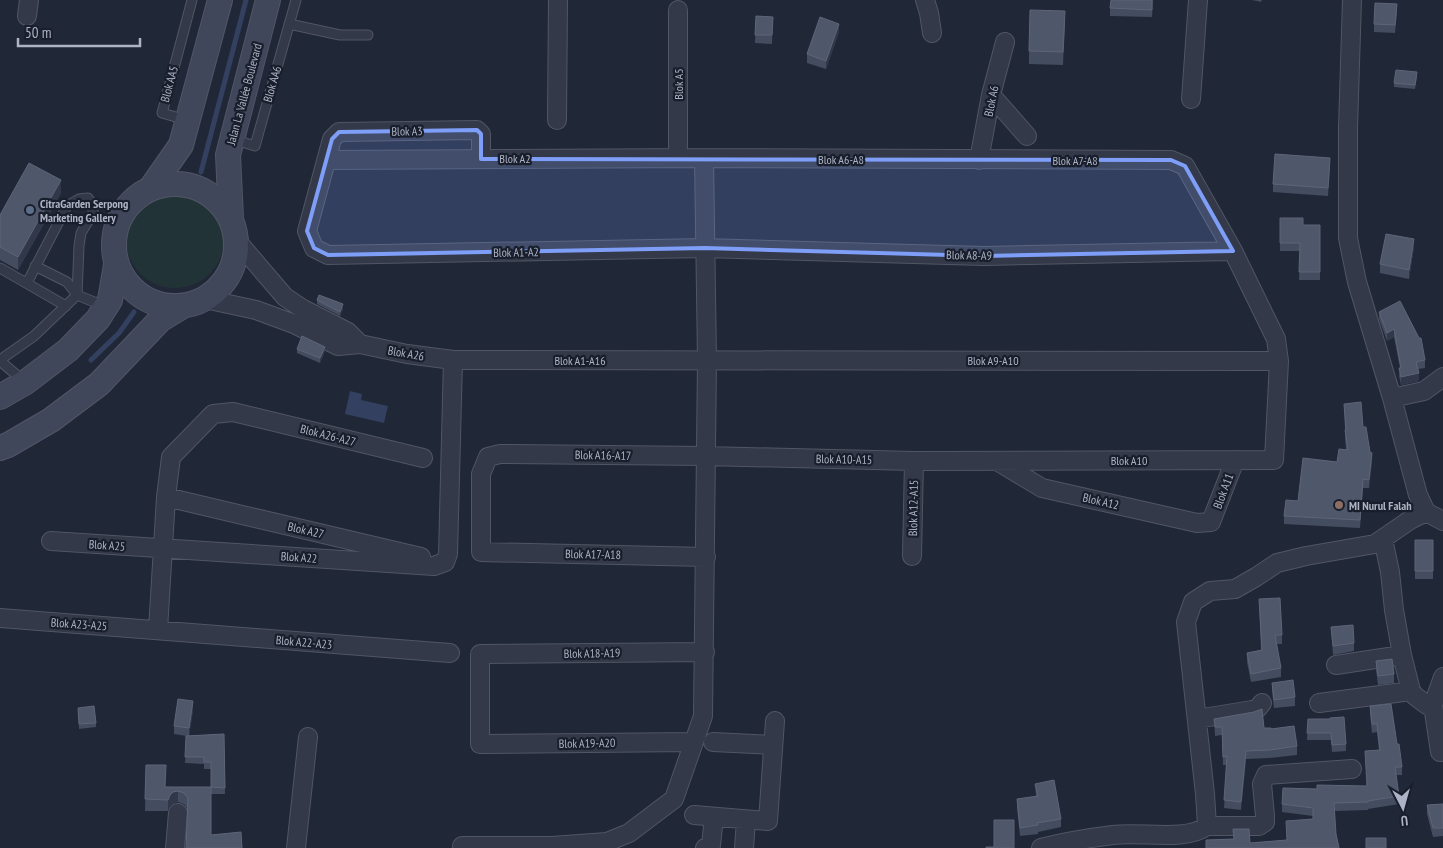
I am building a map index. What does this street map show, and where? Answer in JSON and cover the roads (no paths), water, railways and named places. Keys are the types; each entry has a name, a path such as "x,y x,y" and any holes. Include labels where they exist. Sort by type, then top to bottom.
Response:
{"street":[{"path":"152,188 181,145 220,0"},
{"name":"Jalan La Vallée Boulevard","path":"232,218 228,155 268,0"},
{"path":"557,120 558,0"},
{"path":"925,0 932,33"},
{"path":"1191,99 1198,0"},
{"path":"1352,0 1348,128 1348,238 1357,282 1392,398 1418,494 1426,512 1443,522"},
{"name":"Blok A5","path":"678,10 678,158"},
{"name":"Blok A6","path":"979,160 991,95 1005,42"},
{"path":"991,95 1027,136"},
{"name":"Blok A3","path":"326,160 332,139 339,132 477,130 481,134 481,159"},
{"path":"462,846 552,847 607,842 629,833 674,799 703,716 707,360 704,158"},
{"name":"Blok A2","path":"326,160 704,158"},
{"name":"Blok A6-A8","path":"704,158 979,160"},
{"name":"Blok A1-A2","path":"326,160 307,231 314,248 328,255 705,248"},
{"name":"Blok A7-A8","path":"979,160 1171,160 1186,166 1232,250"},
{"path":"0,397 26,382 68,350 98,319 110,300 116,265 113,242 118,220 132,201 152,188 174,183 198,187 218,199 232,218 237,241 235,264 223,284 205,299 183,306 160,320 99,384 51,420 0,448"},
{"path":"237,241 285,297 298,317"},
{"name":"Blok A8-A9","path":"705,248 984,256 1232,250"},
{"path":"1232,250 1276,339 1279,362"},
{"path":"116,265 127,284 142,298 162,305 183,306"},
{"path":"205,299 298,317"},
{"name":"Blok A26","path":"298,317 338,346 360,344 407,354 453,360"},
{"path":"440,564 448,554 453,360"},
{"name":"Blok A1-A16","path":"453,360 707,360"},
{"name":"Blok A9-A10","path":"707,360 1279,362"},
{"name":"Blok A10","path":"990,460 1274,460 1279,362"},
{"path":"1392,398 1424,391 1443,377"},
{"name":"Blok A26-A27","path":"166,497 171,457 213,414 233,412 423,458"},
{"name":"Blok A16-A17","path":"481,552 481,474 488,457 500,454 706,456"},
{"name":"Blok A10-A15","path":"706,456 914,461 990,460"},
{"name":"Blok A12","path":"990,460 1042,488 1197,523 1211,522"},
{"name":"Blok A11","path":"1211,522 1235,460"},
{"name":"Blok A12-A15","path":"912,556 914,461"},
{"path":"158,630 166,497"},
{"name":"Blok A27","path":"166,497 440,564"},
{"path":"1208,826 1186,622 1194,602 1210,591 1235,589 1277,564 1306,556 1375,544 1410,520 1426,512"},
{"path":"1383,539 1402,655 1411,690 1415,696 1427,705 1432,705"},
{"name":"Blok A25","path":"51,541 163,548"},
{"name":"Blok A22","path":"163,548 440,564"},
{"name":"Blok A17-A18","path":"481,552 706,557"},
{"name":"Blok A23-A25","path":"0,618 158,630"},
{"name":"Blok A22-A23","path":"158,630 450,653"},
{"name":"Blok A18-A19","path":"480,744 480,654 704,652"},
{"path":"1336,665 1402,655"},
{"path":"1440,752 1432,705 1443,677"},
{"path":"1320,703 1411,690"},
{"path":"1197,719 1252,710 1258,708 1262,703"},
{"path":"694,815 768,821 775,721"},
{"path":"296,848 308,737"},
{"name":"Blok A19-A20","path":"480,744 694,742"},
{"path":"713,742 772,745"},
{"path":"1041,848 1115,834 1187,834 1200,831 1208,826 1259,826 1264,822 1266,816 1262,784 1266,775 1352,769"},
{"path":"175,848 178,814"},
{"path":"705,848 711,845 714,817"},
{"path":"744,848 746,820"}],"lane":[{"name":"Blok AA5","path":"188,120 162,113 192,0"},
{"name":"Blok AA6","path":"232,139 255,146 296,0"},
{"path":"289,24 340,35 368,35"},
{"path":"26,382 0,360 34,336 77,295 81,233 93,213 93,205 88,198 67,206 27,283"},
{"path":"36,266 67,282 77,295 106,307"},
{"path":"0,268 66,306"}],"water":[{"path":"350,391 362,394 361,400 388,406 384,423 345,414"}],"waterway":[{"path":"201,172 246,0"},
{"path":"91,360 119,333 134,312"}],"place":[{"name":"CitraGarden Serpong Marketing Gallery","path":"30,210"},
{"name":"MI Nurul Falah","path":"1339,505"}]}
